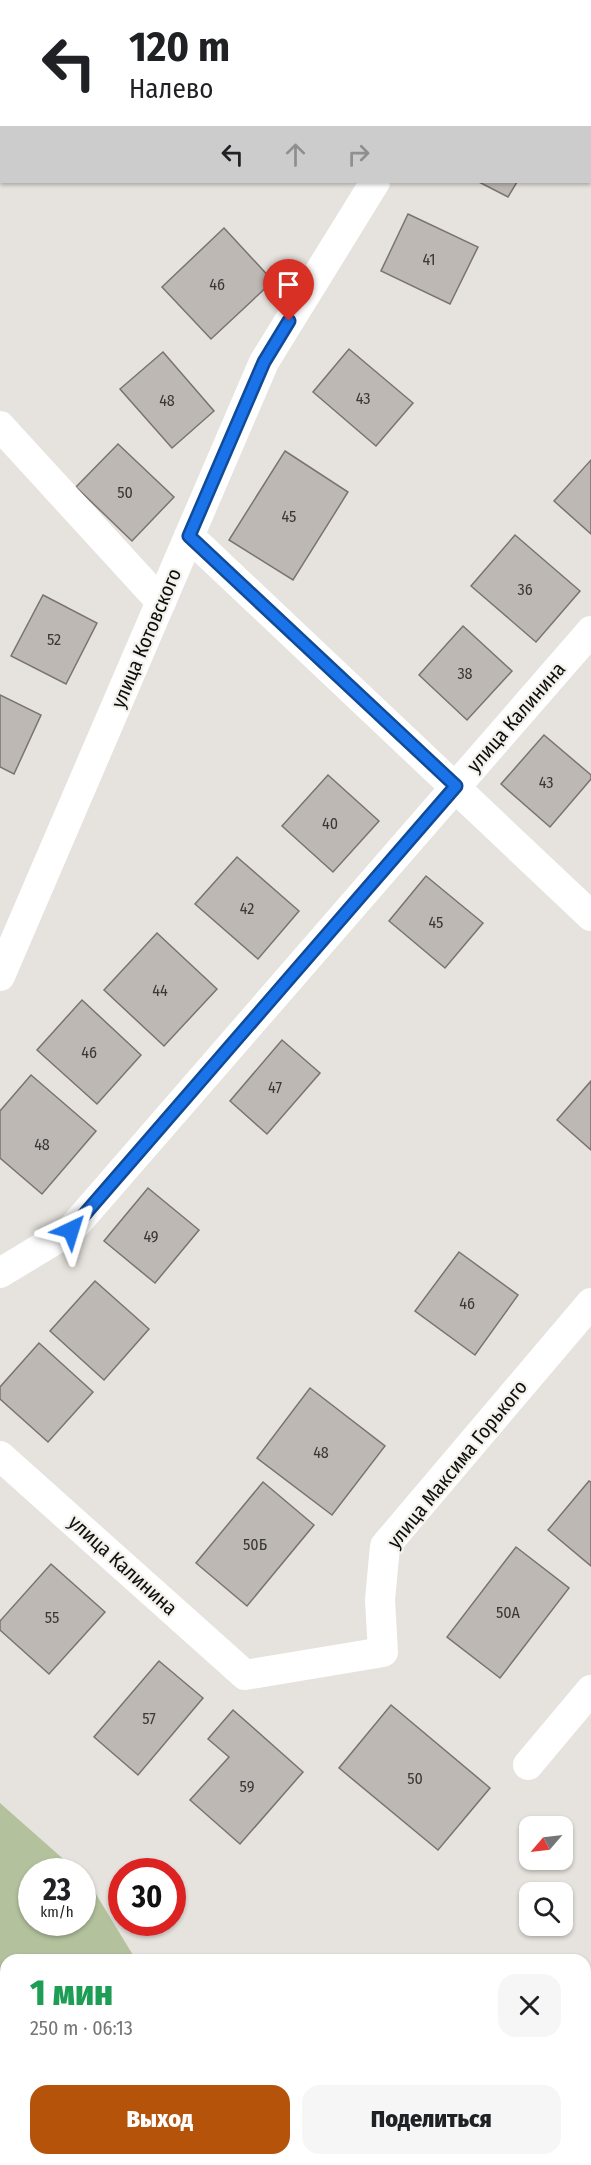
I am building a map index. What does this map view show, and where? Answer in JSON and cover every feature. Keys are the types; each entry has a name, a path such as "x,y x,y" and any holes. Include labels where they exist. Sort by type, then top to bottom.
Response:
{"street":[{"name":"улица Котовского","path":"0,976 264,362 374,183"},
{"path":"0,426 161,602"},
{"path":"189,536 591,916"},
{"name":"улица Калинина","path":"0,1273 71,1230 591,631"},
{"name":"улица Максима Горького","path":"245,1675 383,1652 380,1600 386,1546 591,1303"},
{"name":"улица Калинина","path":"0,1456 245,1675"},
{"path":"528,1765 591,1689"}],"green space":[{"path":"0,1803 62,1858 18,1858 18,1936 96,1936 96,1894 108,1914 108,1936 121,1936 132,1954 0,1954"}],"building":[{"path":"481,183 516,183 508,197"},
{"path":"408,214 478,247 450,304 381,271"},
{"path":"224,228 273,281 211,339 162,287"},
{"path":"349,349 413,403 376,446 313,392"},
{"path":"163,352 214,411 172,448 120,389"},
{"path":"118,444 174,497 132,541 76,487"},
{"path":"285,451 348,492 293,580 229,540"},
{"path":"591,460 591,534 554,501"},
{"path":"515,535 580,591 536,642 471,586"},
{"path":"43,595 97,623 66,684 11,656"},
{"path":"463,626 512,671 467,720 419,675"},
{"path":"0,695 41,715 14,774 0,767"},
{"path":"544,735 591,775 591,779 550,827 501,784"},
{"path":"328,775 379,821 333,872 282,826"},
{"path":"237,857 299,911 258,959 195,904"},
{"path":"426,876 483,923 445,968 389,921"},
{"path":"157,933 217,989 164,1046 104,990"},
{"path":"82,1000 141,1055 97,1104 37,1050"},
{"path":"282,1040 320,1073 267,1134 230,1101"},
{"path":"31,1075 96,1131 42,1194 0,1158 0,1111"},
{"path":"591,1081 591,1150 557,1120"},
{"path":"148,1188 199,1230 155,1283 104,1241"},
{"path":"459,1252 518,1295 475,1355 415,1311"},
{"path":"95,1281 149,1329 104,1380 50,1331"},
{"path":"39,1343 93,1392 48,1442 0,1399 0,1387"},
{"path":"310,1388 385,1446 332,1515 257,1458"},
{"path":"589,1481 591,1482 591,1566 548,1530"},
{"path":"263,1482 314,1525 247,1606 196,1563"},
{"path":"516,1547 569,1588 500,1678 447,1637"},
{"path":"51,1564 105,1612 49,1674 0,1630 0,1621"},
{"path":"159,1661 203,1698 138,1775 94,1737"},
{"path":"391,1705 490,1788 438,1850 339,1768"},
{"path":"233,1710 303,1772 240,1844 190,1800 229,1757 208,1739"}],"route":[{"path":"71,1230 456,786 189,536 264,362 289,321"}]}
